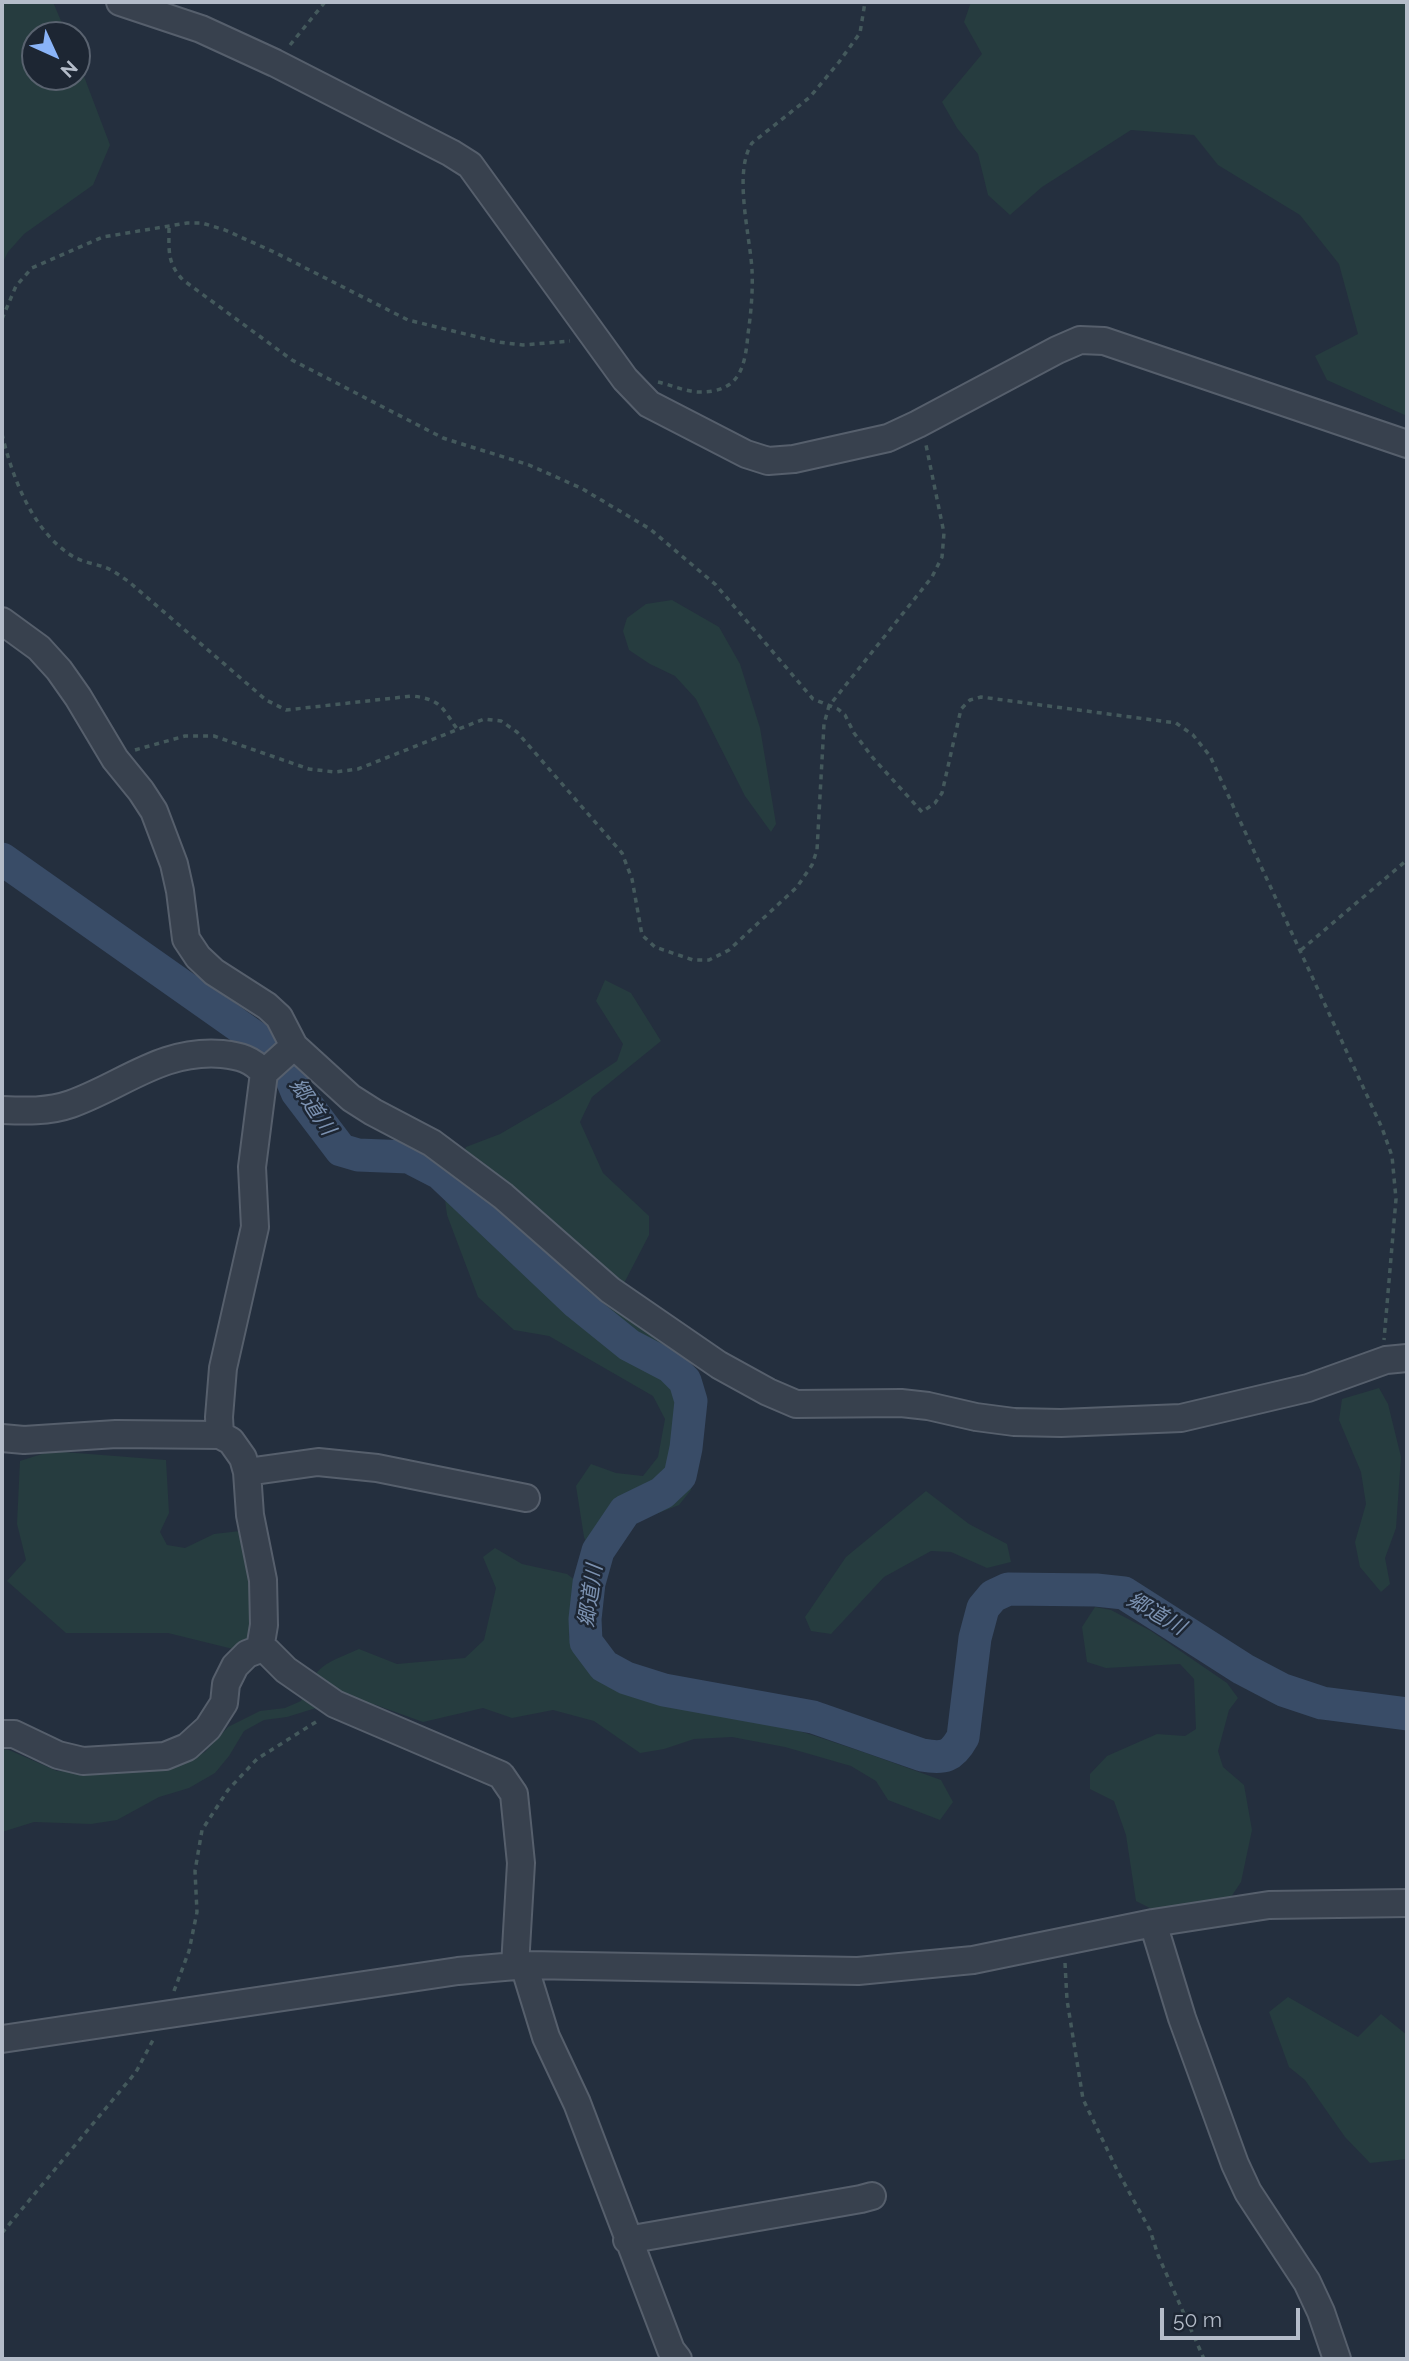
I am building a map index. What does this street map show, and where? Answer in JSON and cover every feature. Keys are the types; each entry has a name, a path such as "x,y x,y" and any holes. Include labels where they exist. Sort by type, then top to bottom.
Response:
{"street":[{"path":"120,2 201,29 275,63 470,165 625,379 649,404 746,454 768,461 794,459 888,438 1080,340 1104,341 1407,444"},
{"path":"2,621 39,648 59,670 115,760 154,811 174,864 186,939 198,957 214,972 267,1006 279,1017 279,1060 252,1167 255,1227 223,1368 220,1435"},
{"path":"2,1110 28,1111 62,1106 156,1063 181,1055 210,1053 241,1056 256,1063 279,1060 432,1143 503,1196 610,1290 719,1365 796,1404 901,1403 1014,1422 1061,1423 1181,1418 1308,1388 1396,1359"},
{"path":"2,1438 24,1440 116,1434 220,1435 232,1441 243,1458 247,1472 250,1515 262,1580 264,1625 260,1649"},
{"path":"247,1472 318,1462 330,1463 377,1468 526,1498"},
{"path":"2,1734 14,1734 58,1755 83,1760 165,1756 187,1747 208,1728 224,1703 226,1684 235,1666 247,1654 260,1649 267,1651 286,1670 335,1704 501,1775 514,1794 521,1863 521,1965 527,1975 546,2037 576,2103 673,2356"},
{"path":"2,2039 458,1971 521,1965 858,1971 973,1960 1153,1923 1269,1905 1407,1903"},
{"path":"1153,1923 1182,2018 1235,2164 1248,2192 1307,2282 1321,2312 1336,2359"},
{"path":"627,2239 872,2196"}],"path":[{"path":"275,63 325,2"},
{"path":"625,379 645,379 699,392 717,389 732,382 740,373 746,360 752,285 742,183 746,152 752,143 810,97 839,62 860,33 865,2"},
{"path":"2,319 16,286 33,268 103,237 170,228 187,223 202,223 274,252 408,320 498,342 523,345 562,342 578,338 590,331"},
{"path":"170,228 169,252 172,268 183,281 292,360 443,439 529,465 581,488 650,529 716,585 813,699 838,709 845,715 854,733 873,758 922,812 935,803 942,793 961,709 981,696 1176,723 1193,735 1210,756 1382,1128 1392,1156 1396,1199 1384,1334 1396,1359"},
{"path":"115,760 124,753 184,736 214,736 309,769 335,772 358,769 484,719 501,721 517,732 622,853 632,879 642,935 655,947 694,960 709,960 729,950 797,887 812,865 817,850 824,724 829,706 932,577 942,556 944,533 925,437 918,424"},
{"path":"2,434 7,457 28,503 46,533 75,558 108,568 128,581 266,700 286,710 412,696 431,698 444,710 457,729"},
{"path":"1301,950 1407,860"},
{"path":"2,2233 136,2072 150,2048 189,1951 197,1912 195,1871 202,1830 228,1790 257,1759 331,1712 335,1704"},
{"path":"1069,1940 1065,1955 1067,2000 1083,2099 1150,2230 1158,2255 1204,2359"}],"green space":[{"path":"2,2 53,2 61,21 21,21 21,91 90,91 110,145 93,185 24,234 8,252 2,264"},
{"path":"971,2 1407,2 1407,416 1327,380 1315,356 1358,334 1339,264 1300,215 1218,165 1194,135 1131,130 1042,187 1010,215 988,195 978,154 957,128 942,102 982,54 964,22"},
{"path":"672,600 719,627 740,664 760,728 776,824 771,832 745,796 696,699 675,676 629,650 623,631 627,618 646,604"},
{"path":"605,980 631,993 661,1041 592,1097 580,1122 603,1173 649,1216 649,1235 621,1289 654,1333 682,1358 701,1407 691,1490 679,1505 643,1519 623,1532 614,1548 589,1550 584,1537 576,1486 591,1464 616,1473 643,1476 658,1457 665,1419 653,1396 549,1336 514,1330 478,1297 447,1215 444,1192 466,1147 500,1134 617,1061 623,1044 596,1001"},
{"path":"1379,1388 1388,1404 1401,1457 1396,1528 1385,1558 1390,1584 1381,1592 1360,1567 1355,1542 1366,1504 1361,1472 1339,1420 1342,1399"},
{"path":"51,1451 166,1460 169,1513 160,1532 167,1545 185,1548 214,1534 240,1531 261,1590 258,1636 233,1649 168,1633 66,1633 7,1581 26,1560 17,1524 20,1461"},
{"path":"926,1491 969,1524 1007,1544 1011,1562 987,1568 951,1552 931,1551 884,1577 831,1634 811,1631 805,1617 846,1557"},
{"path":"495,1548 522,1564 567,1574 579,1583 569,1636 586,1666 621,1691 659,1702 738,1714 866,1753 941,1780 953,1802 940,1820 888,1800 876,1781 851,1766 785,1747 732,1737 694,1739 664,1749 640,1753 594,1721 553,1710 512,1718 483,1708 423,1722 376,1705 345,1699 287,1717 264,1720 244,1731 215,1773 189,1788 159,1797 117,1820 91,1824 34,1822 2,1832 2,1749 57,1771 120,1773 169,1769 205,1752 228,1727 260,1711 285,1708 301,1701 317,1672 359,1649 397,1664 465,1658 484,1640 496,1588 483,1557"},
{"path":"1095,1607 1111,1610 1151,1631 1227,1683 1238,1698 1229,1710 1218,1751 1223,1767 1244,1785 1252,1830 1241,1882 1231,1897 1152,1909 1136,1901 1126,1835 1114,1801 1090,1789 1090,1774 1107,1756 1157,1734 1185,1736 1196,1729 1194,1679 1180,1664 1106,1668 1087,1662 1082,1627"},
{"path":"1288,1997 1358,2037 1381,2014 1407,2035 1407,2159 1370,2163 1345,2137 1305,2080 1289,2067 1269,2012"}],"waterway":[{"name":"郷道川","path":"2,859 266,1045 285,1063 297,1092 341,1150 358,1155 409,1157 440,1173 577,1303 629,1345 671,1367 685,1381 691,1401 680,1476 662,1493 625,1511 598,1551 589,1583 585,1619 586,1642 604,1666 626,1678 664,1690 813,1717 922,1755 936,1757 951,1753 963,1737 975,1638 983,1608 993,1596 1008,1589 1096,1590 1124,1593 1243,1669 1283,1690 1322,1703 1407,1714"}]}
